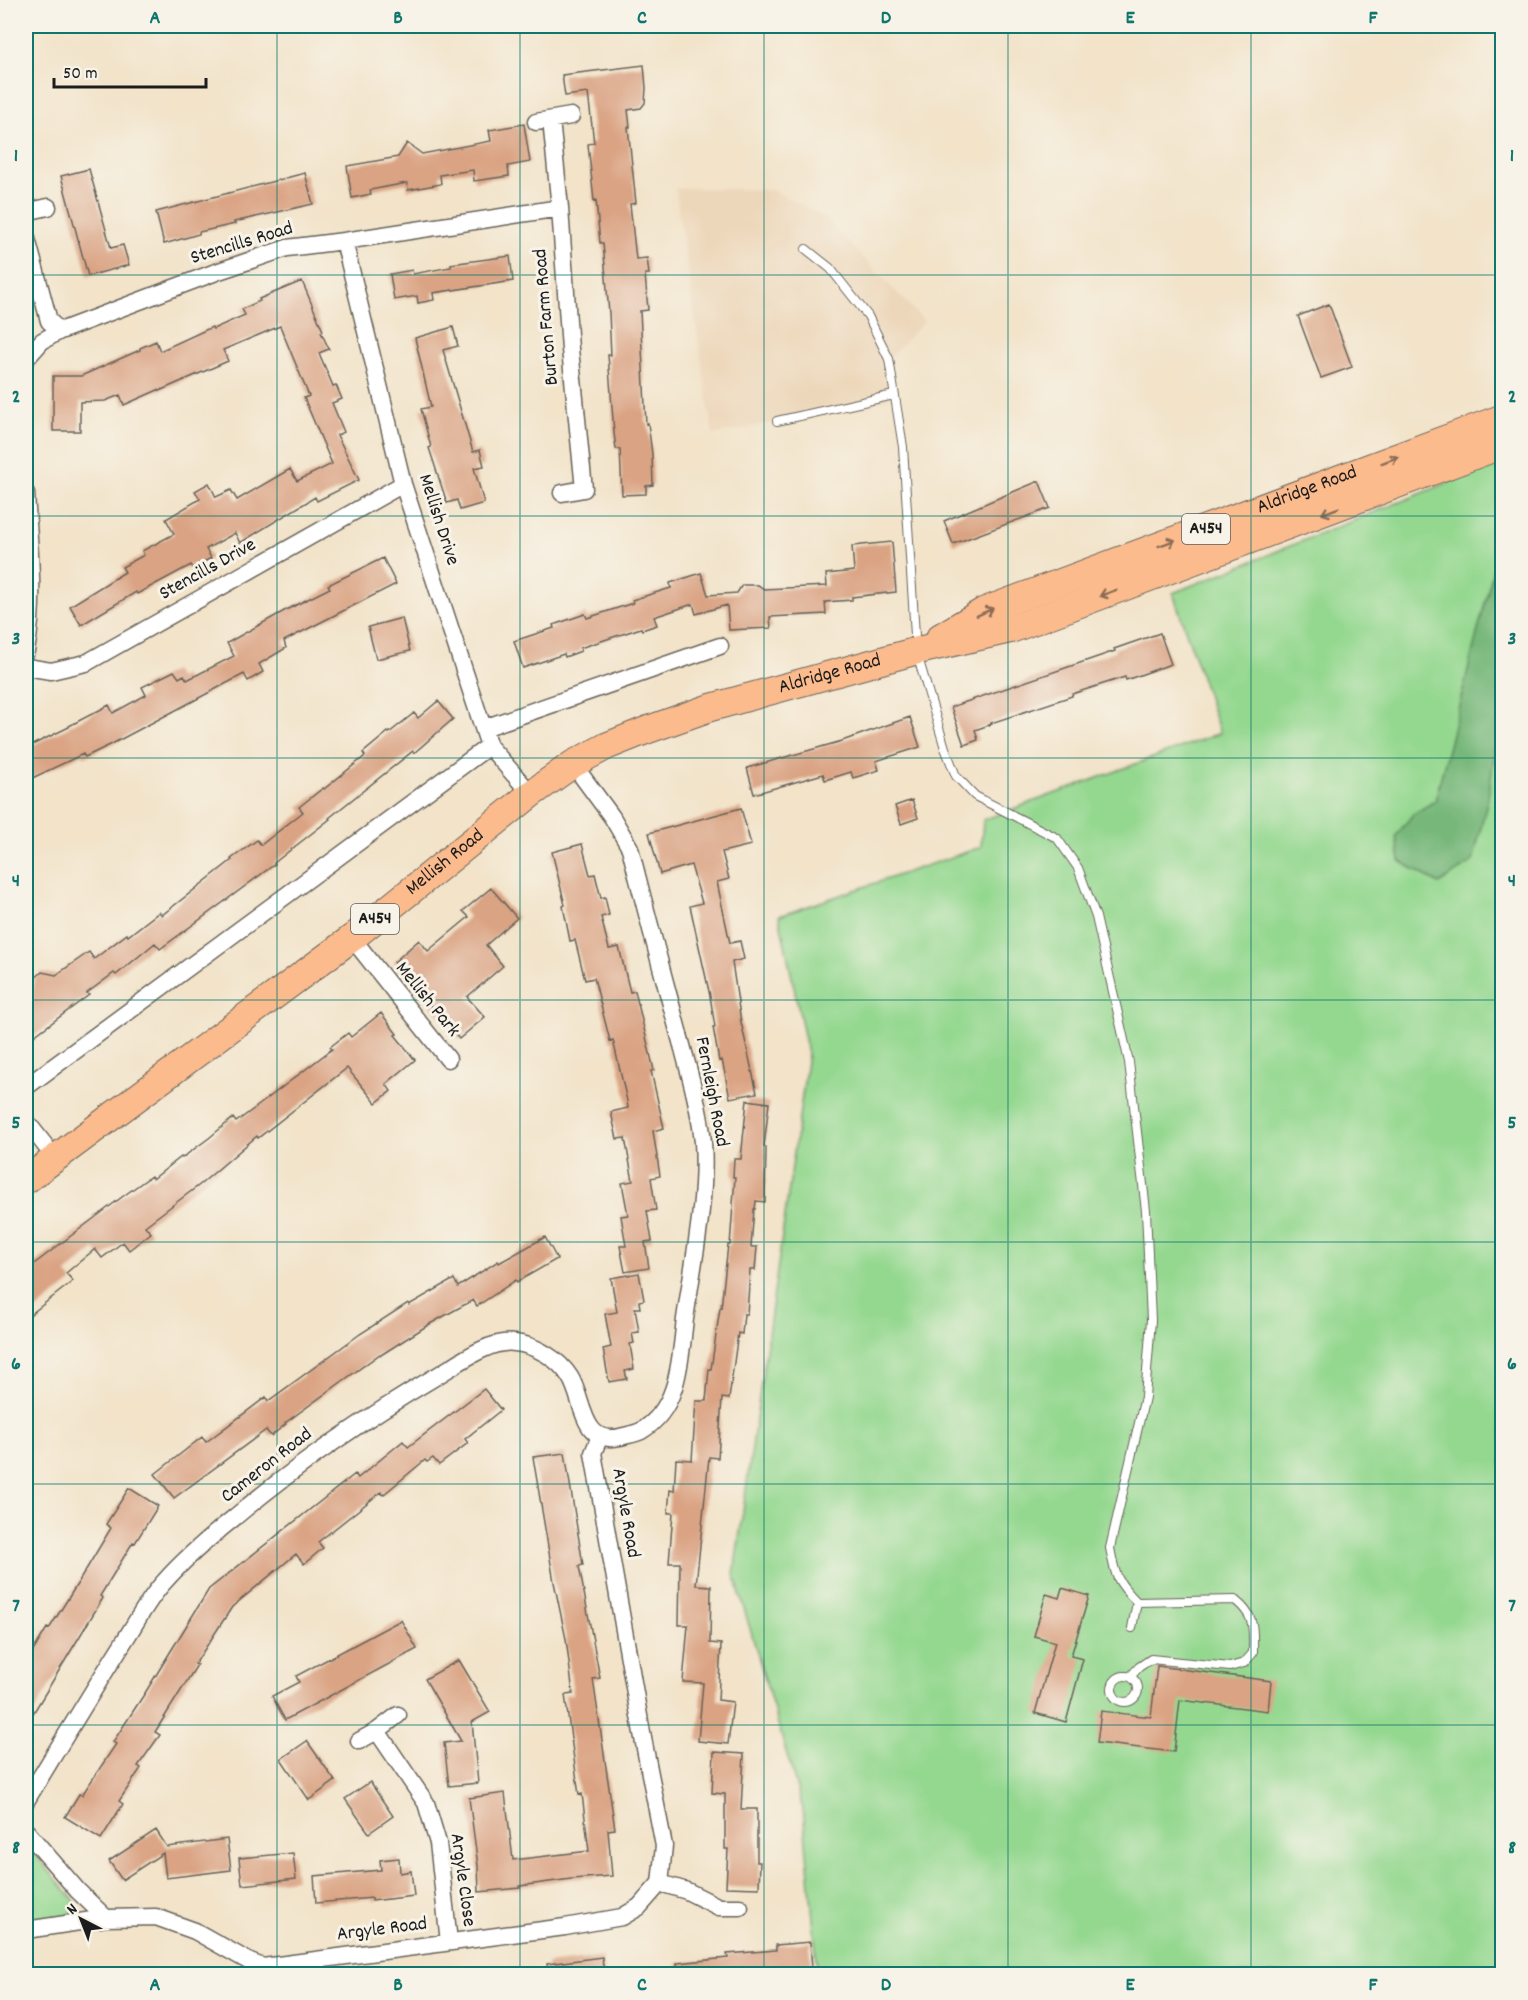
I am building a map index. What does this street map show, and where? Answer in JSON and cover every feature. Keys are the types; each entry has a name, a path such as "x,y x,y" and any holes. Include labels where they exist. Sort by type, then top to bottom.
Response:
{"main road":[{"name":"Aldridge Road","path":"916,651 984,611 1503,418"},
{"name":"Aldridge Road","path":"745,698 916,651 1012,629 1503,445"},
{"name":"Mellish Road","path":"26,1180 351,939 531,794 573,764 647,730 745,698"}],"street":[{"name":"Burton Farm Road","path":"562,493 584,489 570,349 560,208 544,121 571,116"},
{"path":"26,212 48,207"},
{"name":"Stencills Road","path":"26,359 42,341 60,331 216,272 287,248 560,208"},
{"path":"26,235 49,321 60,331"},
{"name":"Mellish Drive","path":"344,241 403,484 489,746 531,794"},
{"name":"Stencills Drive","path":"26,667 51,671 86,663 403,484"},
{"path":"26,494 31,584 30,625 26,651"},
{"path":"484,728 720,646"},
{"path":"26,1087 489,746"},
{"name":"Fernleigh Road","path":"573,764 612,817 630,848 689,1073 703,1142 703,1189 679,1367 671,1398 659,1417 639,1432 612,1439 600,1436"},
{"name":"Mellish Park","path":"351,939 448,1059"},
{"path":"26,1121 55,1158"},
{"name":"Cameron Road","path":"26,1801 162,1583 199,1547 268,1490 355,1426 478,1351 502,1342 515,1342 528,1346 558,1362 570,1377 578,1394 585,1420 600,1436"},
{"name":"Argyle Road","path":"26,1930 106,1918 156,1917 195,1931 250,1962 263,1966 565,1927 622,1917 639,1907 660,1883 664,1846 593,1453 600,1436"},
{"path":"359,1741 398,1715"},
{"name":"Argyle Close","path":"377,1731 426,1803 438,1843 449,1942"},
{"path":"26,1831 78,1891 106,1918"},
{"path":"660,1883 687,1891 719,1913 740,1907"}],"lane":[{"path":"806,249 830,268 868,316 889,359 903,447 916,651 956,777 975,796 1057,838 1078,868 1096,917 1129,1062 1146,1211 1151,1320 1145,1396 1110,1548 1115,1574 1137,1602 1235,1600 1249,1611 1253,1630 1253,1653 1244,1664 1230,1667 1151,1659 1130,1677"},
{"path":"777,421 894,395"},
{"path":"1132,1628 1137,1602"}],"shaded area":[{"path":"675,188 772,190 824,217 924,321 887,361 888,399 713,435"}],"green space":[{"path":"1502,461 1502,1974 818,1974 803,1809 734,1574 808,1054 779,916 981,847 983,820 1220,733 1173,593"},
{"path":"1502,535 1502,706 1488,798 1473,861 1439,884 1400,861 1396,836 1413,814 1435,801"},
{"path":"26,1844 74,1900 74,1910 65,1918 26,1923"}],"building":[{"path":"644,65 645,103 641,108 628,110 630,127 628,127 636,203 630,204 636,259 647,258 649,274 645,274 648,310 640,311 646,424 648,423 652,454 653,485 646,486 646,494 622,495 620,449 616,449 608,355 611,355 603,243 600,243 588,144 594,143 588,93 565,96 562,75"},
{"path":"524,124 530,162 508,166 509,176 474,181 473,170 440,175 441,184 408,190 407,183 370,190 371,194 352,198 347,166 398,157 407,143 422,154 491,141 489,130"},
{"path":"89,169 111,248 123,245 129,265 88,276 61,176"},
{"path":"305,173 313,204 234,222 235,224 199,232 199,234 164,244 156,212"},
{"path":"510,256 513,281 433,293 434,300 418,303 417,296 394,300 390,274 412,270 413,274 451,267 451,264"},
{"path":"302,281 329,349 319,353 333,386 336,385 342,399 332,403 344,432 337,435 359,480 317,501 315,497 240,543 235,533 206,549 211,558 193,568 191,565 137,594 136,592 81,625 70,606 125,572 122,567 144,555 142,551 174,534 166,519 200,499 195,491 209,483 216,497 231,490 237,500 290,469 297,481 332,464 304,398 309,396 280,326 223,350 228,361 124,405 120,395 105,401 80,402 80,431 53,431 53,376 81,376 156,341 160,351 212,327 213,329 245,315 242,309 260,301 259,299"},
{"path":"1329,304 1352,367 1321,378 1298,316"},
{"path":"453,327 458,346 443,350 473,452 480,450 484,466 474,468 484,503 460,510 457,500 447,503 429,448 431,447 421,409 431,407 415,338"},
{"path":"1039,481 1050,508 953,544 944,521"},
{"path":"892,542 896,592 825,602 826,614 770,617 771,628 729,630 727,605 696,614 693,604 654,617 657,625 580,648 581,651 565,657 564,654 523,668 514,641 554,628 553,625 585,614 587,618 633,603 632,600 671,588 670,583 701,573 708,595 737,593 742,585 758,585 764,589 827,586 826,574 854,571 852,546"},
{"path":"383,558 396,584 284,641 286,648 259,664 263,672 248,681 244,674 110,745 85,757 83,754 26,781 26,748 109,705 113,713 146,695 142,687 174,671 179,678 184,675 187,680 234,656 227,643 330,588 328,585"},
{"path":"402,618 410,651 376,659 368,627"},
{"path":"1160,633 1171,664 1126,680 1125,677 1072,694 1072,696 991,723 975,730 978,740 964,745 951,707 1115,651 1114,649"},
{"path":"438,701 453,719 414,753 413,751 329,818 275,864 160,949 155,943 30,1039 34,979 42,972 56,975 89,952 94,959 159,912 162,915 257,840 261,845 303,812 299,807 365,756 363,753 388,732 414,713 418,718"},
{"path":"910,717 920,747 876,761 879,770 853,778 851,772 825,780 823,774 754,794 747,768 842,741"},
{"path":"912,800 918,818 901,824 895,806"},
{"path":"741,808 751,845 722,852 729,879 717,882 730,943 740,941 744,959 732,962 741,1022 757,1093 730,1098 722,1060 719,1061 710,996 690,906 702,903 691,865 660,874 649,833"},
{"path":"582,844 590,875 595,874 601,898 605,897 609,915 601,917 609,949 619,947 630,992 635,991 654,1070 651,1071 664,1128 653,1131 660,1176 651,1178 656,1210 647,1211 652,1241 645,1242 649,1268 625,1272 620,1246 626,1246 621,1216 628,1215 622,1183 633,1181 625,1138 617,1139 611,1112 628,1108 627,1101 613,1040 610,1041 594,978 585,980 575,940 570,941 563,906 565,905 552,852"},
{"path":"491,888 517,918 486,945 503,966 467,997 485,1017 459,1039 394,962 419,940 428,951 469,917 463,911"},
{"path":"381,1013 415,1060 386,1084 391,1091 376,1103 347,1068 258,1138 257,1136 202,1183 145,1226 151,1233 129,1250 123,1242 102,1258 95,1249 66,1273 73,1281 26,1318 26,1270 151,1176 153,1179 182,1158 233,1118 236,1122 332,1049 330,1047 348,1033 351,1037"},
{"path":"747,1100 769,1103 764,1147 766,1147 765,1202 756,1201 754,1209 751,1247 757,1247 755,1270 750,1270 747,1314 744,1314 742,1334 738,1333 729,1399 722,1398 718,1458 709,1457 696,1585 711,1586 710,1643 721,1644 718,1700 733,1702 728,1744 698,1741 703,1683 683,1682 688,1625 679,1625 680,1563 669,1563 673,1513 668,1513 670,1490 674,1491 676,1459 692,1460 696,1401 706,1401 709,1369 711,1369 721,1308 728,1245 730,1245 735,1177 733,1177 734,1159 741,1159"},
{"path":"545,1237 557,1259 517,1282 516,1280 477,1306 473,1300 380,1354 285,1423 271,1436 266,1430 174,1498 155,1474 202,1437 206,1442 266,1397 268,1401 360,1334 408,1303 409,1305 454,1279 458,1287 498,1261 499,1263"},
{"path":"639,1273 644,1300 639,1301 640,1308 635,1308 639,1332 632,1333 634,1343 630,1344 634,1369 625,1371 627,1379 609,1382 603,1349 611,1347 605,1314 617,1312 611,1278"},
{"path":"484,1389 501,1410 465,1439 468,1443 439,1465 433,1458 427,1462 425,1460 383,1495 381,1492 318,1542 323,1548 304,1564 296,1554 232,1607 155,1732 160,1735 138,1766 141,1768 119,1801 123,1804 101,1839 65,1817 116,1744 113,1742 209,1589 355,1474 358,1478 403,1441 408,1447"},
{"path":"565,1453 583,1565 579,1566 600,1678 593,1679 615,1829 608,1830 612,1876 571,1879 479,1892 469,1798 505,1793 513,1860 589,1851 565,1695 573,1694 566,1639 533,1457"},
{"path":"129,1488 158,1506 100,1596 103,1598 26,1725 26,1663 111,1528 106,1524"},
{"path":"1062,1588 1089,1596 1071,1656 1083,1659 1066,1722 1035,1713 1055,1642 1034,1636 1046,1594 1059,1598"},
{"path":"401,1620 417,1649 285,1720 272,1696 299,1682 296,1676"},
{"path":"459,1660 490,1712 472,1722 478,1783 449,1786 444,1743 461,1741 425,1679"},
{"path":"1157,1666 1271,1681 1268,1711 1180,1700 1174,1752 1097,1743 1101,1711 1151,1717"},
{"path":"307,1741 335,1781 309,1800 281,1759"},
{"path":"714,1752 744,1754 741,1809 757,1809 759,1888 726,1887 728,1849 725,1849 725,1794 712,1793"},
{"path":"370,1782 393,1816 369,1833 345,1799"},
{"path":"156,1830 167,1847 227,1839 231,1870 166,1878 163,1853 122,1880 109,1861"},
{"path":"293,1853 296,1879 242,1885 239,1858"},
{"path":"399,1858 400,1873 411,1871 414,1896 372,1901 372,1898 316,1903 314,1876 381,1870 380,1860"},
{"path":"810,1942 812,1968 770,1972 771,1974 678,1974 677,1963 728,1958 727,1954 776,1950 776,1945"},
{"path":"602,1957 604,1974 548,1974 547,1964"}]}
